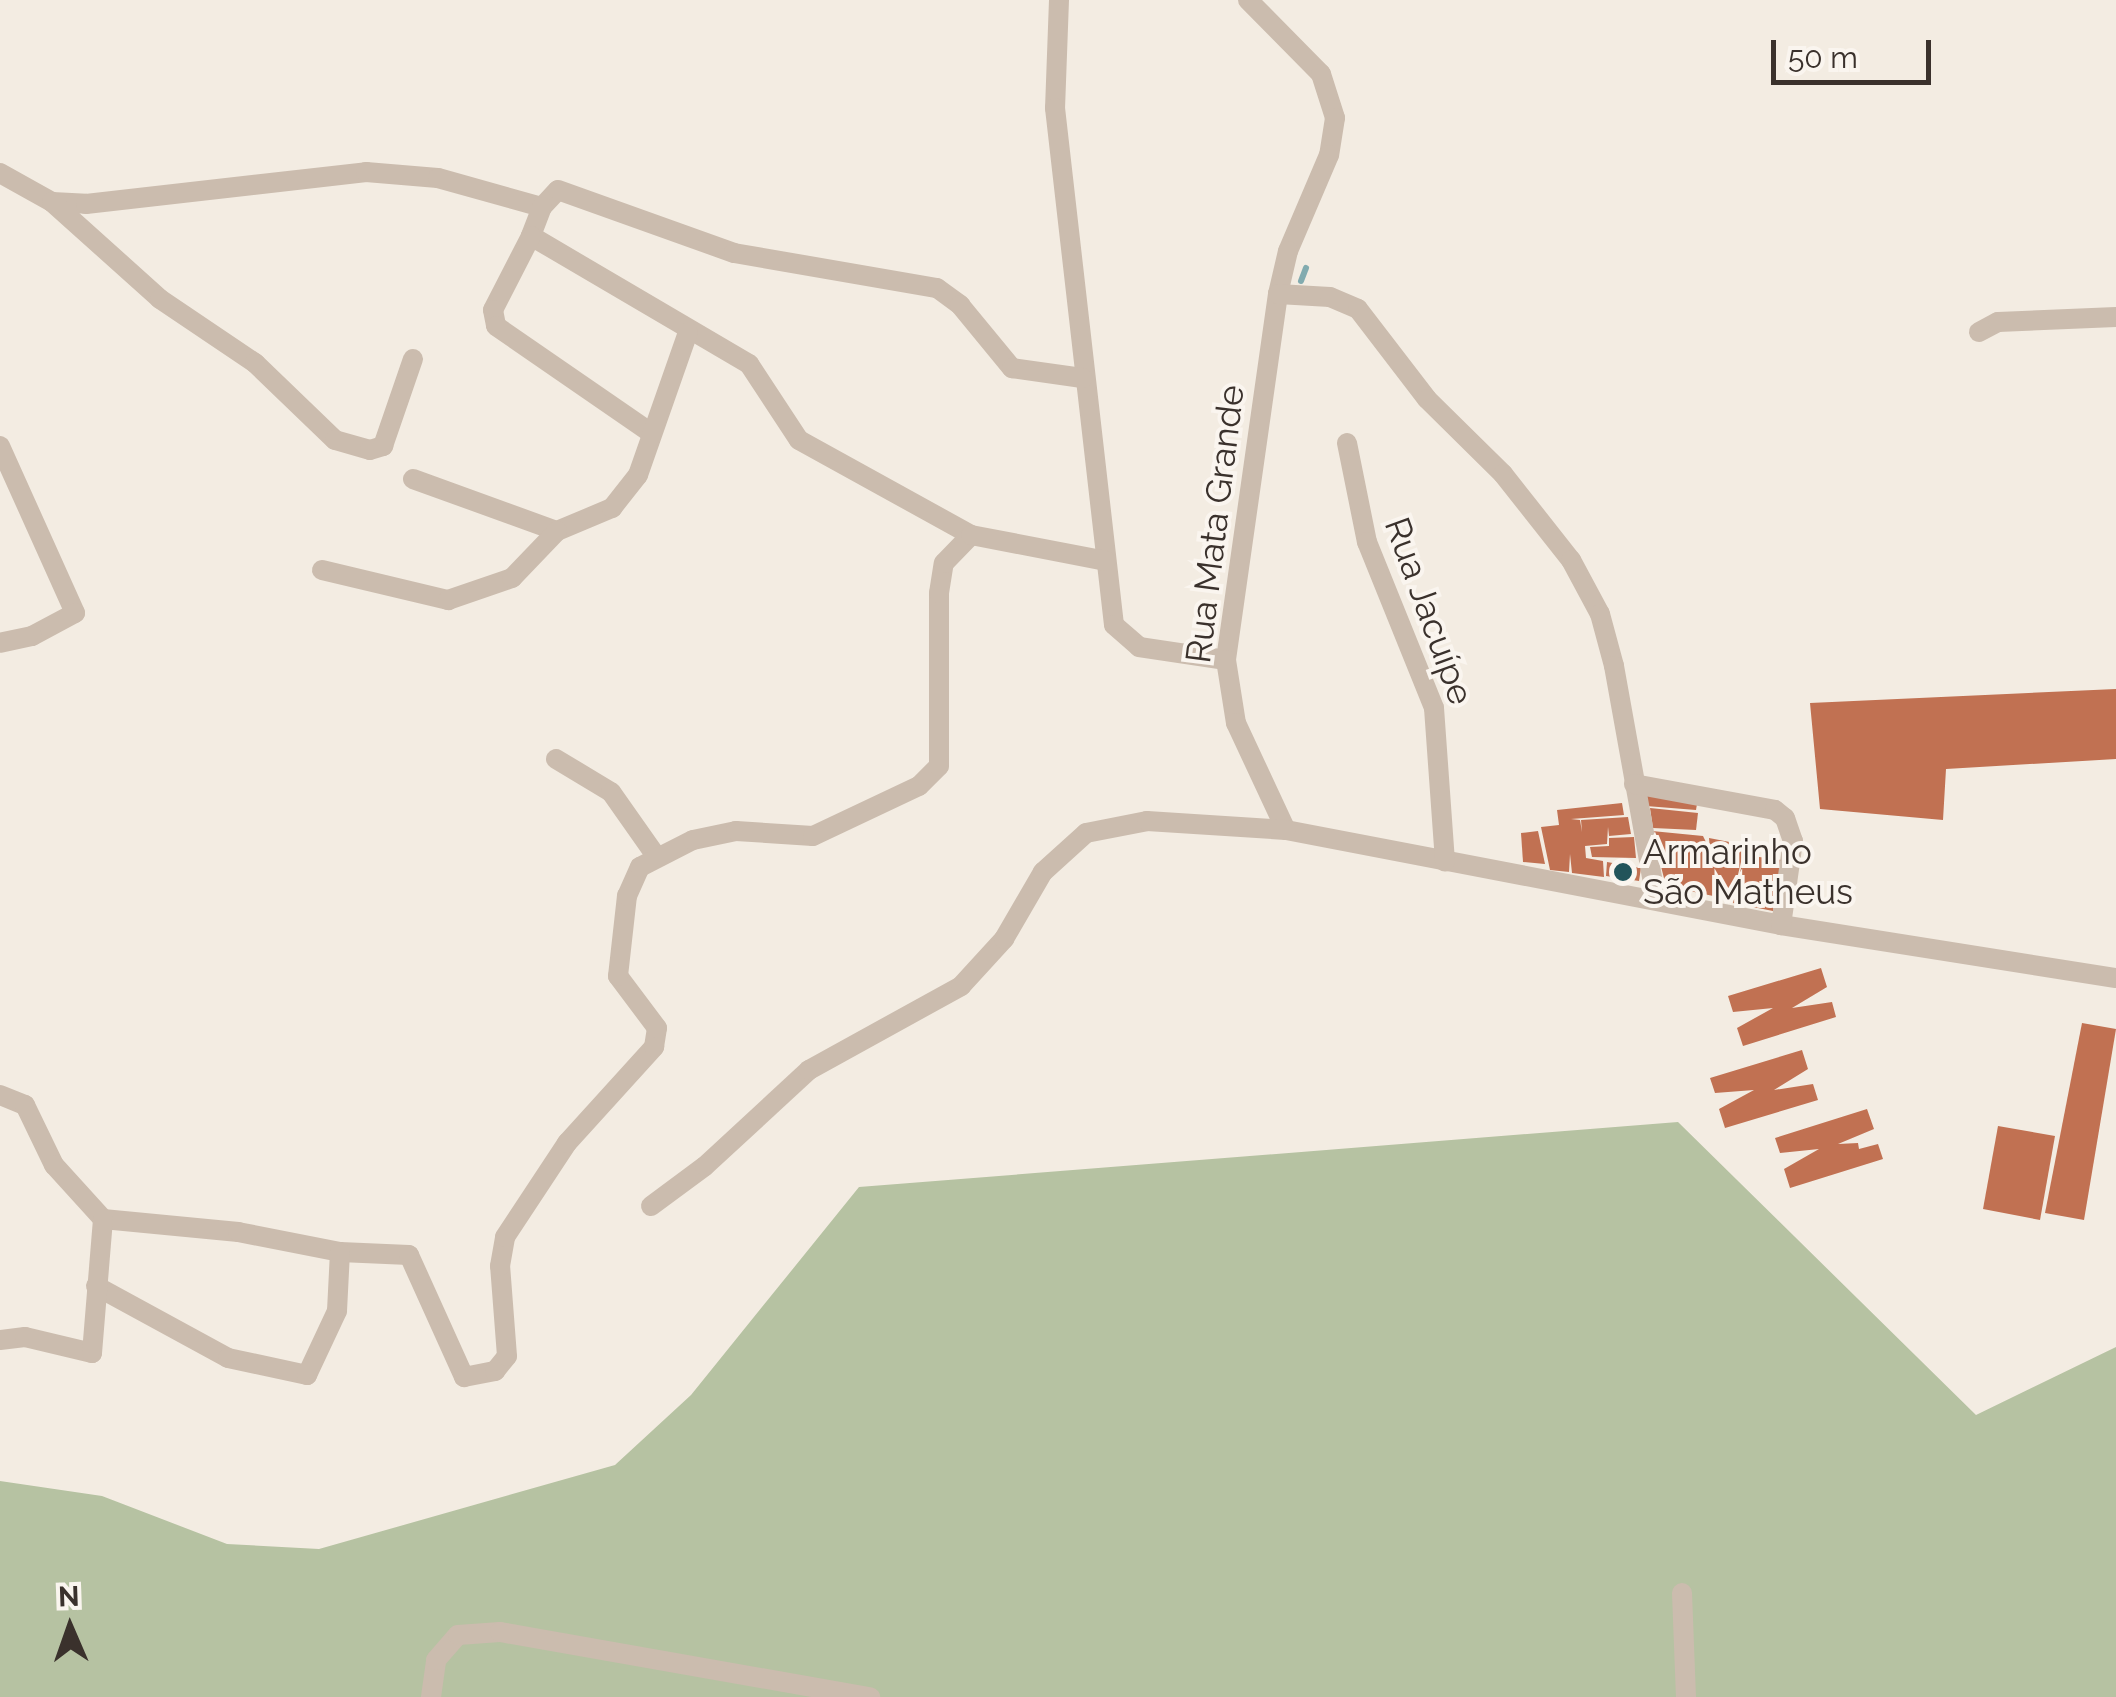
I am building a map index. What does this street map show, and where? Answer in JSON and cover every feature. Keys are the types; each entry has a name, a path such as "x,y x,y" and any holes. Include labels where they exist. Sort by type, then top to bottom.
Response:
{"street":[{"path":"1059,0 1054,108 1082,378 1114,624 1139,647 1226,660"},
{"name":"Rua Mata Grande","path":"1248,0 1322,74 1335,118 1329,156 1288,251 1278,294 1226,660 1236,723 1286,830"},
{"path":"52,202 401,172 542,208"},
{"path":"0,173 52,202 160,299 255,363 335,440 370,450 382,446 414,359"},
{"path":"651,433 496,326 493,310 542,208 558,190 734,253 918,282 960,305 1012,368 1082,378"},
{"path":"531,236 688,332 750,364 799,440 970,535 1106,561"},
{"path":"1278,294 1330,297 1358,309 1427,399 1475,442 1560,546 1600,614 1656,900"},
{"path":"1979,332 1998,322 2116,317"},
{"path":"322,570 448,600 512,578 557,531 612,508 630,492 688,332"},
{"name":"Rua Jacuípe","path":"1346,443 1366,542 1434,708 1445,862"},
{"path":"0,446 75,613 32,636 0,642"},
{"path":"414,479 557,531"},
{"path":"0,1095 24,1105 54,1166 103,1219 238,1232 340,1252 409,1255 464,1377 495,1371 507,1356 500,1266 506,1237 567,1143 654,1048 657,1028 618,976 627,896 640,867 656,856 736,831 813,836 919,786 940,766 939,594 944,563 970,535"},
{"path":"556,759 611,792 656,856"},
{"path":"1634,784 1775,810 1785,818 1793,841 1781,925"},
{"path":"651,1206 705,1166 809,1070 961,986 1004,938 1043,872 1086,833 1147,822 1286,830 1781,925 2116,978"},
{"path":"0,1340 25,1337 92,1353 103,1219"},
{"path":"96,1286 228,1358 307,1375 337,1311 340,1252"},
{"path":"1682,1592 1686,1697"},
{"path":"432,1697 436,1660 458,1635 500,1632 870,1697"}],"green space":[{"path":"1678,1122 1976,1415 2116,1347 2116,1697 0,1697 0,1481 102,1496 227,1544 319,1549 615,1465 691,1395 859,1187"}],"building":[{"path":"2116,689 2116,759 1946,769 1943,820 1820,809 1810,703"},
{"path":"1645,793 1698,798 1696,810 1646,806"},
{"path":"1622,803 1624,815 1571,819 1580,820 1582,832 1581,820 1628,817 1631,834 1609,836 1608,827 1607,844 1585,846 1586,858 1603,861 1604,877 1572,873 1570,854 1569,872 1550,870 1541,827 1559,825 1557,810"},
{"path":"1650,808 1698,813 1696,830 1653,828"},
{"path":"1538,831 1545,864 1523,862 1521,833"},
{"path":"1652,831 1703,836 1710,850 1709,838 1745,845 1732,900 1666,886"},
{"path":"1634,837 1636,858 1592,857 1590,847 1609,846 1609,838"},
{"path":"1744,855 1782,860 1773,911 1733,903"},
{"name":"Armarinho São Matheus","path":"1607,862 1641,868 1639,881 1606,876"},
{"path":"1821,968 1827,987 1792,1008 1832,1002 1836,1017 1743,1046 1737,1028 1773,1008 1733,1012 1728,996"},
{"path":"2082,1023 2116,1029 2084,1220 2045,1213"},
{"path":"1802,1050 1808,1069 1774,1090 1813,1084 1818,1100 1725,1128 1719,1109 1754,1090 1715,1093 1710,1078"},
{"path":"1867,1109 1874,1129 1838,1144 1858,1143 1859,1149 1878,1144 1883,1159 1790,1188 1784,1169 1819,1149 1780,1153 1775,1138"},
{"path":"1998,1126 2055,1136 2040,1220 1983,1209"}],"waterway":[{"path":"1301,281 1306,268"}],"place":[{"name":"Armarinho São Matheus","path":"1623,872"}]}
